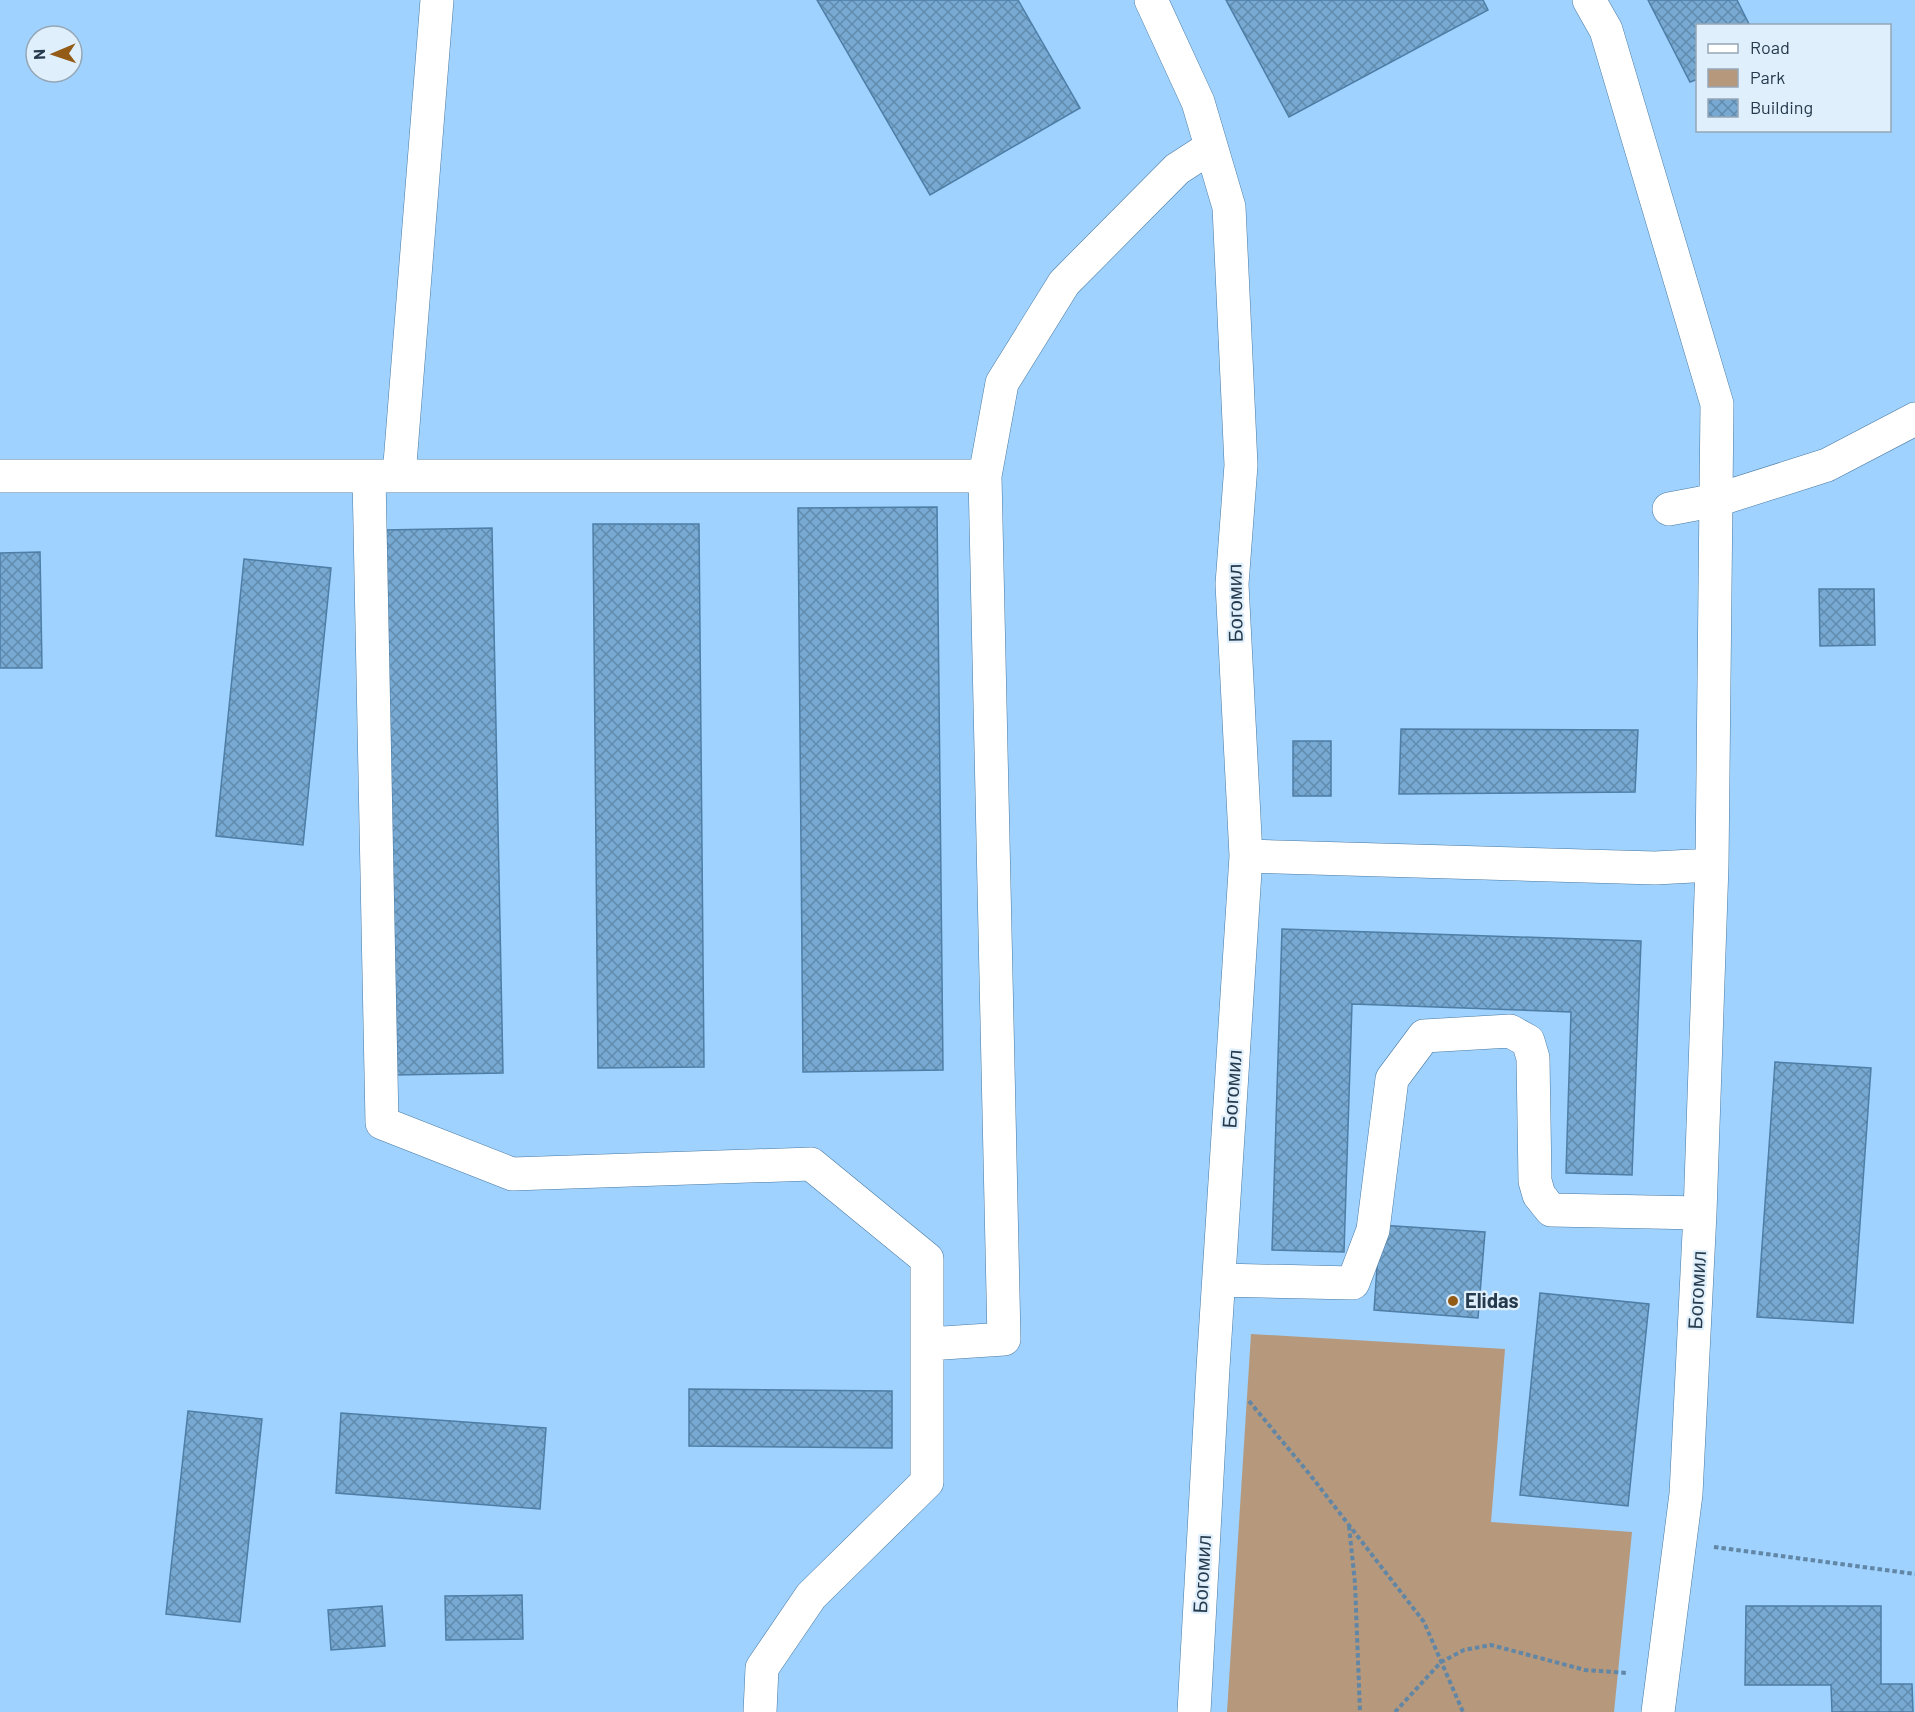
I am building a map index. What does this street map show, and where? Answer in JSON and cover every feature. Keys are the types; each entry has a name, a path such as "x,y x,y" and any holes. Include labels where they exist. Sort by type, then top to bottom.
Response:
{"street":[{"path":"437,0 384,476 382,1123 512,1174 811,1164 927,1259 927,1482 811,1596 762,1668 760,1712"},
{"name":"Богомил","path":"1151,0 1197,102 1229,207 1241,465 1232,584 1246,855 1213,1368 1194,1712"},
{"name":"Богомил","path":"1589,0 1606,30 1717,404 1712,866 1700,1213 1686,1494 1658,1712"},
{"path":"928,1344 1004,1340 986,476 1002,383 1064,283 1177,168 1211,147"},
{"path":"1669,509 1717,500 1827,465 1915,419"},
{"path":"0,476 986,476"},
{"path":"1246,855 1655,868 1712,866"},
{"path":"1220,1280 1353,1283 1373,1230 1392,1079 1424,1036 1510,1031 1528,1041 1533,1058 1534,1180 1539,1195 1551,1210 1700,1213"}],"path":[{"path":"1213,1368 1235,1386 1349,1525 1424,1623 1463,1712"},
{"path":"1349,1525 1356,1583 1360,1712"},
{"path":"1680,1543 1915,1574"},
{"path":"1395,1712 1441,1662 1464,1650 1491,1645 1585,1670 1664,1676"}],"green space":[{"path":"1251,1334 1505,1349 1491,1522 1632,1532 1614,1712 1227,1712"}],"building":[{"path":"817,0 1018,0 1080,108 930,195"},
{"path":"1226,0 1483,0 1488,10 1289,117"},
{"path":"1648,0 1737,0 1749,24 1696,24 1696,80 1690,82"},
{"path":"937,507 943,1070 803,1072 798,508"},
{"path":"593,524 699,524 704,1067 598,1068"},
{"path":"492,528 503,1073 395,1075 384,530"},
{"path":"40,552 42,668 0,668 0,553"},
{"path":"244,559 331,568 303,845 216,836"},
{"path":"1819,589 1874,589 1875,645 1820,646"},
{"path":"1401,729 1638,730 1635,792 1399,794"},
{"path":"1293,741 1331,741 1331,796 1293,796"},
{"path":"1282,929 1641,941 1632,1175 1566,1173 1571,1012 1352,1004 1344,1252 1272,1250"},
{"path":"1775,1062 1871,1068 1853,1323 1757,1317"},
{"path":"1380,1225 1485,1232 1478,1318 1374,1310"},
{"path":"1540,1293 1649,1304 1628,1506 1520,1495"},
{"path":"689,1389 892,1391 892,1448 689,1446"},
{"path":"188,1411 262,1419 240,1622 166,1614"},
{"path":"341,1413 546,1428 540,1509 336,1493"},
{"path":"522,1595 523,1639 446,1640 445,1596"},
{"path":"382,1606 385,1646 331,1650 328,1610"},
{"path":"1746,1606 1881,1606 1881,1684 1912,1684 1913,1712 1832,1712 1831,1685 1745,1685"}],"place":[{"name":"Elidas","path":"1453,1301"}]}
